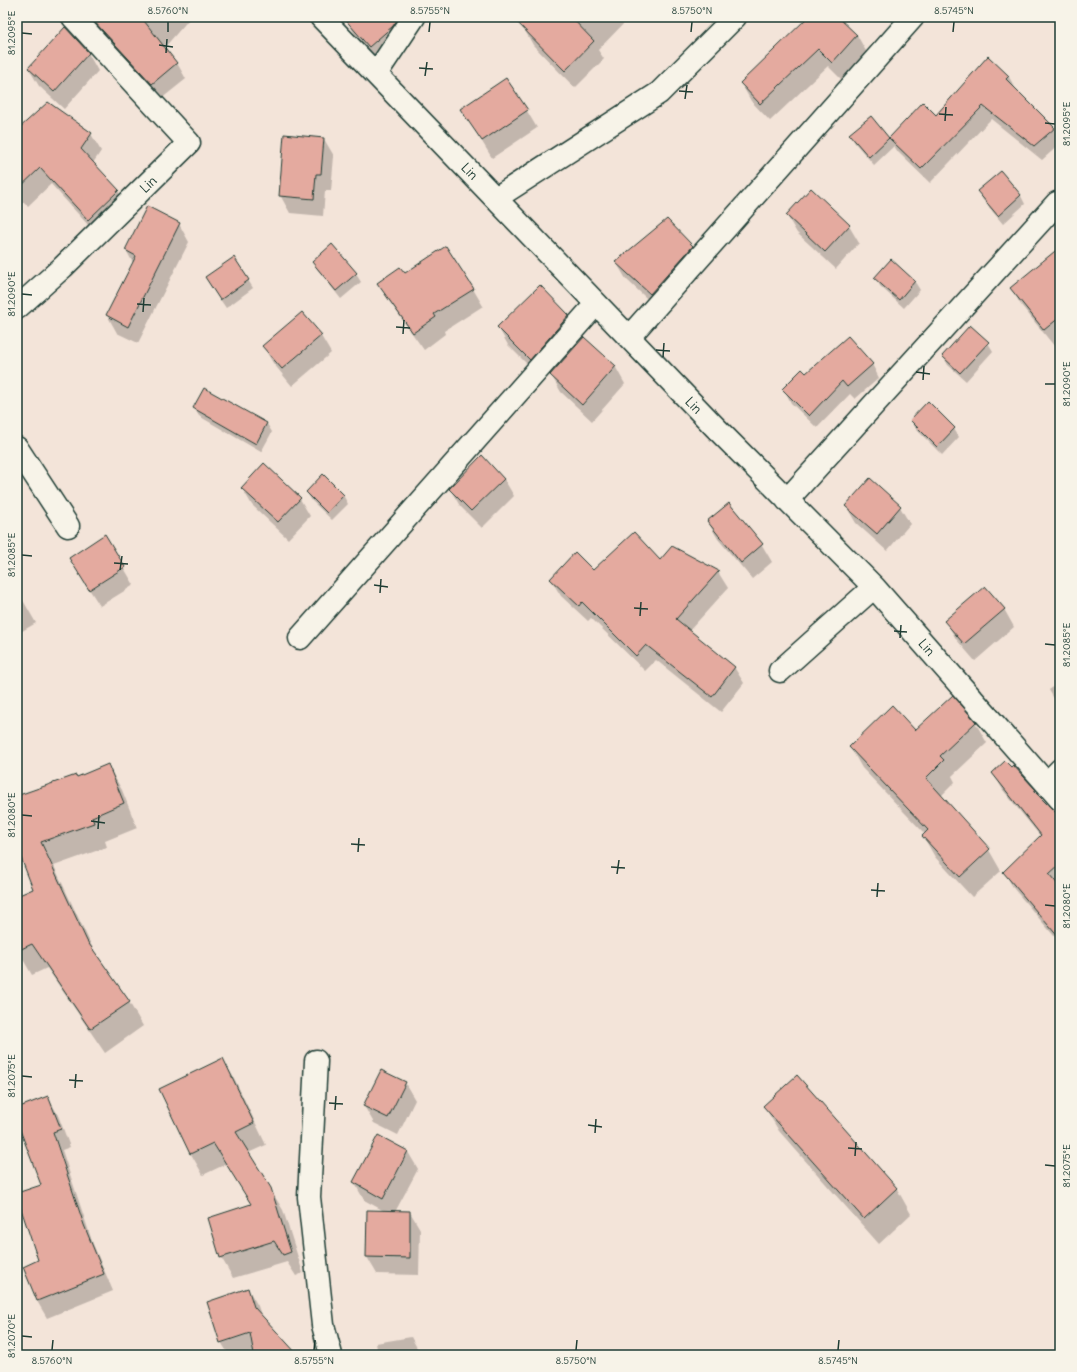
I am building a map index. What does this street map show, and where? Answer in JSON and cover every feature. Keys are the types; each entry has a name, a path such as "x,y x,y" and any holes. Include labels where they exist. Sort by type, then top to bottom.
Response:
{"street":[{"name":"Lin","path":"17,308 63,267 189,144 73,17"},
{"name":"Lin","path":"321,17 715,427 874,587 1056,784"},
{"path":"376,74 414,17"},
{"path":"496,198 658,93 735,17"},
{"path":"629,337 913,17"},
{"path":"787,500 1057,203"},
{"path":"300,638 596,304"},
{"path":"17,448 68,526"},
{"path":"780,670 874,587"},
{"path":"316,1061 308,1197 323,1325 331,1355"}],"building":[{"path":"90,17 141,17 177,63 152,84"},
{"path":"343,17 399,17 393,26 369,47"},
{"path":"512,17 571,17 594,41 565,71"},
{"path":"808,17 838,17 857,35 832,63 818,49 760,104 740,83"},
{"path":"65,27 89,53 54,92 28,68"},
{"path":"988,56 1009,76 1006,79 1055,128 1034,146 983,106 921,169 889,138 923,102 936,115"},
{"path":"506,78 528,110 482,141 460,109"},
{"path":"48,102 92,133 81,149 119,190 88,220 40,168 17,190 17,130"},
{"path":"871,116 889,138 869,157 849,134"},
{"path":"284,134 324,138 321,174 316,174 314,199 279,196"},
{"path":"1001,171 1021,195 998,216 977,191"},
{"path":"811,188 850,225 825,252 786,215"},
{"path":"147,206 180,223 128,327 106,315 136,256 125,250"},
{"path":"667,219 693,246 650,294 615,262"},
{"path":"332,244 357,273 336,291 312,262"},
{"path":"446,246 474,289 434,314 436,317 413,333 377,283 400,267 405,273"},
{"path":"1060,247 1060,317 1044,330 1010,288"},
{"path":"234,257 249,280 220,300 205,277"},
{"path":"891,259 915,281 899,300 874,278"},
{"path":"540,285 569,315 530,360 497,327"},
{"path":"302,312 322,335 282,369 262,346"},
{"path":"970,325 989,342 960,373 942,356"},
{"path":"848,336 873,364 847,387 842,381 809,416 782,389 802,369 806,373"},
{"path":"584,337 616,366 582,405 550,375"},
{"path":"204,388 267,423 256,444 193,408"},
{"path":"928,401 955,428 937,447 910,420"},
{"path":"482,455 504,479 471,511 449,489"},
{"path":"264,463 301,498 278,522 241,488"},
{"path":"323,474 344,495 327,513 306,492"},
{"path":"870,478 901,506 877,534 845,506"},
{"path":"729,503 763,544 741,563 707,521"},
{"path":"634,532 660,560 672,546 719,571 676,619 735,667 712,697 646,645 636,656 582,602 579,606 550,579 575,552 593,570"},
{"path":"105,534 125,567 89,590 69,558"},
{"path":"985,586 1005,609 964,644 944,621"},
{"path":"953,695 976,722 940,756 944,760 926,778 990,849 960,877 922,836 928,830 849,747 892,705 915,730"},
{"path":"1005,761 1011,767 1013,765 1036,790 1034,791 1060,817 1060,864 1049,874 1060,887 1060,939 1003,872 1041,835 992,773"},
{"path":"108,764 124,803 92,817 94,823 41,842 87,941 130,1002 90,1029 32,944 17,951 17,896 33,889 17,850 17,791 19,795 76,775 77,777"},
{"path":"223,1058 254,1123 236,1132 271,1188 291,1252 283,1255 274,1241 220,1258 208,1218 251,1204 213,1143 190,1154 159,1089"},
{"path":"381,1070 406,1082 388,1118 363,1106"},
{"path":"797,1075 897,1188 864,1219 763,1106"},
{"path":"48,1096 61,1129 53,1132 84,1225 104,1274 37,1301 23,1267 38,1260 17,1193 41,1185 17,1122 17,1108"},
{"path":"378,1135 408,1151 383,1199 353,1182"},
{"path":"367,1210 410,1211 410,1258 366,1257"},
{"path":"248,1288 254,1307 298,1355 254,1355 250,1333 220,1343 207,1302"}]}
